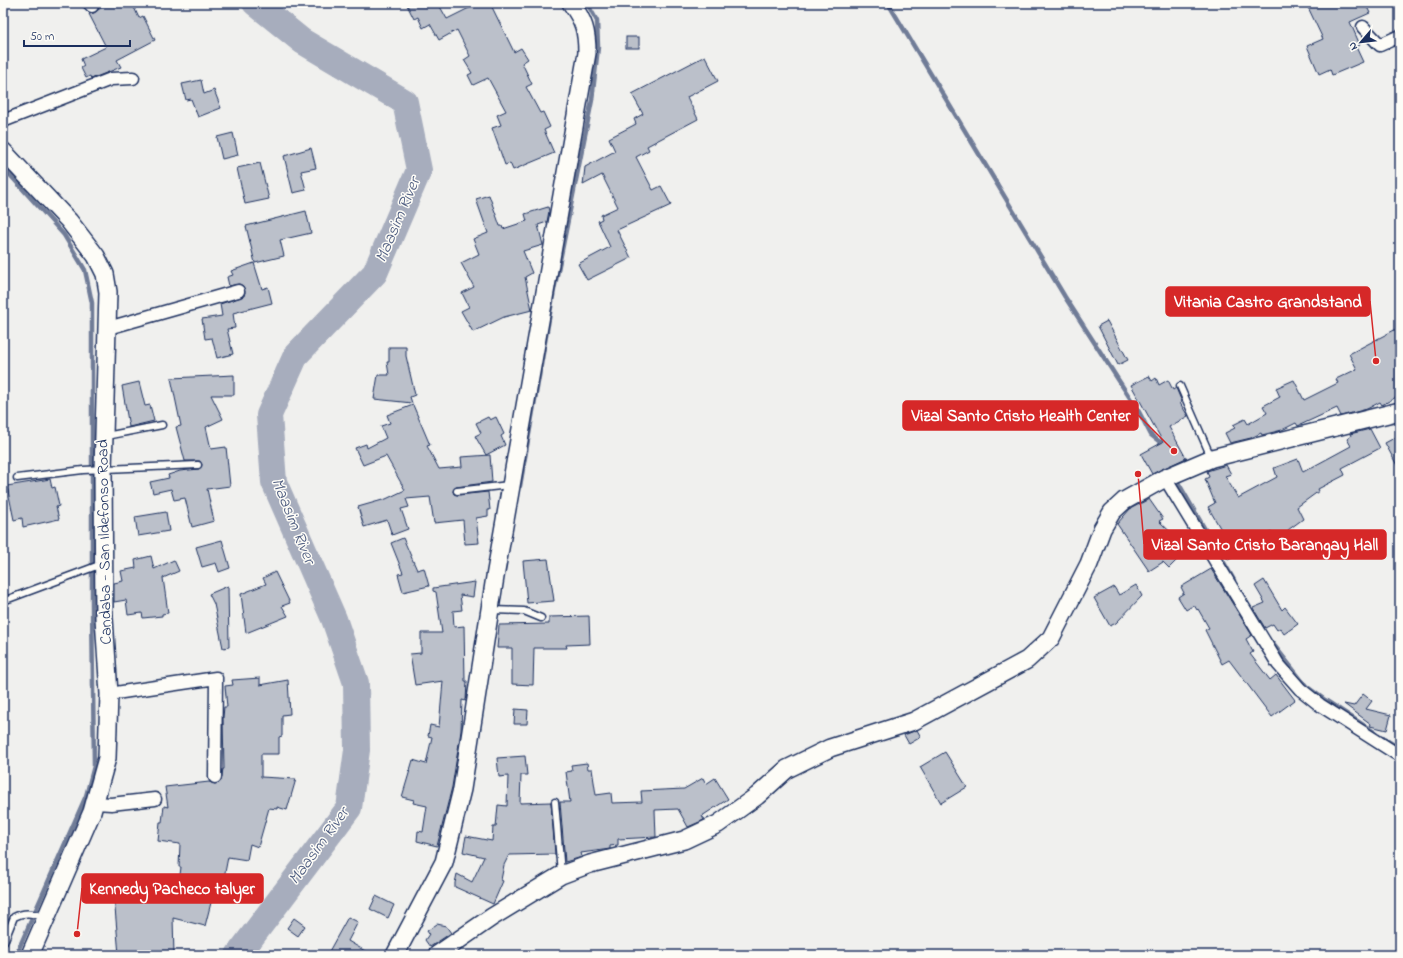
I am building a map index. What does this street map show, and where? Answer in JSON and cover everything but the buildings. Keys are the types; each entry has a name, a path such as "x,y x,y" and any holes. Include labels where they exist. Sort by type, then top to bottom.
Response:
{"street":[{"path":"395,955 444,862 462,789 511,485 587,53 587,33 580,16 571,3"},
{"path":"1362,27 1380,45 1400,36"},
{"path":"3,121 111,79 133,78"},
{"name":"Candaba - San Ildefonso Road","path":"3,151 69,221 96,256 105,274 108,292 104,436 99,470 100,565 109,694 107,758 96,803 42,916 30,955"},
{"path":"108,328 238,291"},
{"path":"437,955 492,917 561,875 590,864 684,840 718,824 757,796 787,769 830,748 914,721 1028,660 1040,650 1054,632 1089,564 1102,528 1112,512 1124,501 1165,478 1212,458 1400,411"},
{"path":"1165,478 1278,664 1300,689 1320,705 1400,756"},
{"path":"109,694 216,678 215,777"},
{"path":"96,803 111,804 155,799"}],"lane":[{"path":"1180,386 1212,458"},
{"path":"104,436 162,425"},
{"path":"17,478 84,470 198,465"},
{"path":"457,491 511,485"},
{"path":"3,601 100,565"},
{"path":"490,610 524,611 541,618"},
{"path":"555,802 561,875"},
{"path":"4,942 14,917 30,912 42,916"}],"waterway":[{"name":"Maasim River","path":"238,955 349,808 357,750 356,683 334,619 274,482 269,415 296,355 375,273 419,170 405,102 302,41 255,3"},
{"path":"520,486 554,290 592,100 598,47 597,21 587,3"},
{"path":"888,3 1065,297 1139,412 1151,435 1160,442 1163,447"},
{"path":"3,167 64,235 85,270 92,303 92,605 94,766 86,796 16,955"},
{"path":"1175,477 1234,580"},
{"path":"1273,644 1306,686 1400,749"}],"place":[{"name":"Vitania Castro Grandstand","path":"1376,361"},
{"name":"Vizal Santo Cristo Health Center","path":"1174,451"},
{"name":"Vizal Santo Cristo Barangay Hall","path":"1138,474"},
{"name":"Kennedy Pacheco talyer","path":"77,934"}]}
